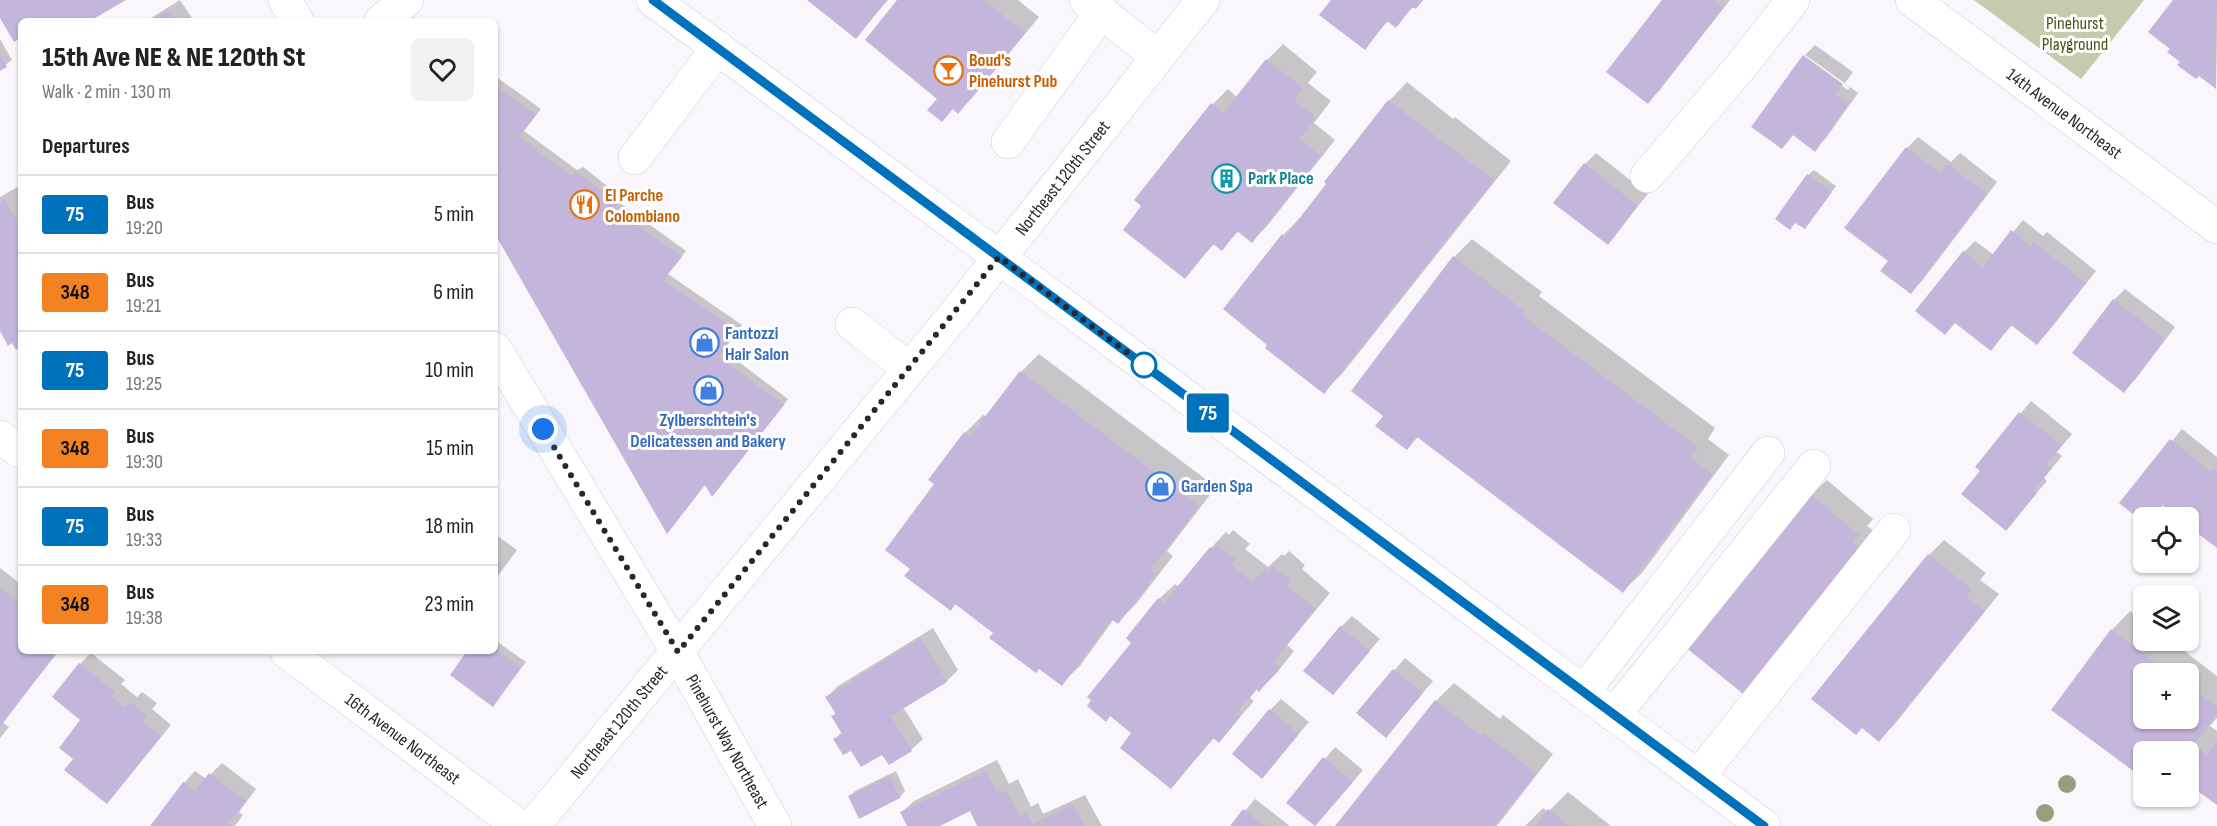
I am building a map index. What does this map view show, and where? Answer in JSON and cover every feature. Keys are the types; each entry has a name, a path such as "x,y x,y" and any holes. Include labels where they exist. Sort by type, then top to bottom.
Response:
{"street":[{"path":"285,0 295,18"},
{"path":"385,18 407,0"},
{"path":"653,0 1764,826"},
{"name":"Northeast 120th Street","path":"533,826 909,369 1203,0"},
{"path":"1647,176 1742,65 1793,0"},
{"name":"14th Avenue Northeast","path":"1912,0 2217,227"},
{"path":"1008,142 1094,6 1158,57"},
{"path":"635,158 718,48"},
{"path":"852,324 909,369"},
{"name":"Pinehurst Way Northeast","path":"498,354 678,652 775,826"},
{"path":"0,437 18,451"},
{"path":"1583,692 1768,453"},
{"path":"1614,716 1814,466"},
{"path":"1698,777 1894,530"},
{"name":"16th Avenue Northeast","path":"290,654 519,826"}],"green space":[{"name":"Pinehurst Playground","path":"1974,0 2144,0 2081,79"}],"building":[{"path":"0,0 126,0 95,18 18,18 18,40 14,42 0,18"},
{"path":"807,0 887,0 856,39"},
{"name":"Boud's Pinehurst Pub","path":"897,0 984,0 1025,33 958,114 953,109 942,122 927,110 937,99 865,40"},
{"path":"1331,0 1423,0 1416,9 1412,7 1396,28 1387,21 1365,50 1319,15"},
{"path":"1662,0 1714,0 1723,8 1648,104 1606,72"},
{"path":"2173,0 2217,0 2216,89 2199,76 2196,79 2177,65 2180,62 2167,52 2170,49 2148,32"},
{"path":"169,10 174,18 156,18"},
{"path":"0,54 7,67 0,71"},
{"path":"1803,55 1843,84 1835,95 1848,104 1815,152 1793,135 1782,149 1751,127"},
{"name":"Park Place","path":"1266,59 1303,88 1294,100 1316,117 1299,139 1321,156 1252,243 1237,231 1222,251 1213,244 1185,279 1123,230 1141,206 1134,200 1211,103 1223,113"},
{"path":"498,87 536,115 519,137 570,175 577,172 619,205 614,208 682,257 663,280 737,331 719,357 784,405 712,497 705,485 667,534 498,239"},
{"path":"1388,100 1494,180 1324,394 1265,348 1267,345 1223,309 1282,234 1285,237 1326,184 1324,182"},
{"path":"1906,147 1940,173 1947,164 1987,194 1911,294 1880,271 1888,261 1844,228"},
{"path":"1584,163 1638,206 1608,245 1553,203"},
{"path":"1807,174 1832,192 1805,229 1795,223 1790,230 1775,219"},
{"path":"5,199 18,223 18,349 16,350 12,343 8,346 0,331 0,202"},
{"path":"2011,230 2031,246 2034,242 2086,283 2037,345 2011,325 1991,351 1955,323 1945,335 1915,311 1963,251 1983,267"},
{"path":"1453,256 1525,311 1522,315 1698,447 1690,457 1712,474 1623,593 1417,437 1407,450 1375,426 1383,416 1351,391"},
{"path":"2113,299 2165,339 2124,393 2072,353"},
{"path":"1020,371 1199,506 1150,570 1156,575 1118,624 1112,619 1062,686 1039,669 1036,673 989,638 993,633 955,604 951,611 904,576 910,569 885,550 934,484 928,480 964,432 970,436"},
{"path":"2019,412 2062,445 2047,464 2052,468 2034,490 2037,493 2006,531 1961,494 1980,471 1975,467"},
{"path":"2170,439 2211,472 2214,468 2217,470 2217,548 2199,534 2199,507 2164,507 2162,505 2161,507 2133,507 2133,514 2119,503"},
{"path":"1810,494 1859,535 1853,542 1865,551 1747,697 1684,646"},
{"path":"1217,545 1236,560 1231,565 1253,583 1265,568 1268,571 1273,566 1291,581 1287,586 1316,609 1273,662 1280,667 1259,692 1256,689 1236,714 1240,717 1219,743 1213,738 1171,789 1120,748 1131,733 1110,716 1106,722 1087,706 1091,700 1087,697 1131,643 1126,638 1158,598 1164,603 1210,547 1213,549"},
{"path":"1928,554 1972,589 1966,596 1985,611 1879,742 1862,728 1856,735 1811,699"},
{"path":"498,562 503,566 498,573"},
{"path":"0,588 18,602 18,654 56,654 0,727"},
{"path":"1340,626 1370,651 1333,695 1303,671"},
{"path":"2111,629 2133,646 2133,651 2140,651 2156,663 2133,663 2133,729 2199,729 2199,694 2217,707 2217,714 2196,741 2133,741 2133,771 2051,710"},
{"path":"921,638 947,682 891,716 912,751 889,765 882,755 861,767 851,751 843,755 833,739 842,734 831,716 836,714 825,697"},
{"path":"498,651 521,668 493,707 450,675 465,654 498,654"},
{"path":"79,663 115,692 111,696 125,708 130,702 147,715 142,721 161,737 107,804 64,770 73,759 59,748 80,720 52,697"},
{"path":"1393,669 1423,693 1386,738 1356,713"},
{"path":"1435,700 1481,736 1484,733 1536,773 1494,826 1335,826"},
{"path":"1269,709 1299,734 1262,779 1232,754"},
{"path":"2217,741 2217,805 2199,792 2199,749 2207,755"},
{"path":"1323,757 1353,782 1315,826 1286,803"},
{"path":"986,771 998,794 1007,790 1019,817 1027,813 1032,824 1073,805 1085,826 977,826 970,811 940,826 907,826 900,812"},
{"path":"209,773 246,801 228,824 232,826 150,826 183,782 195,791"},
{"path":"890,776 900,798 859,819 848,796"},
{"path":"1243,809 1265,826 1230,826"},
{"path":"1548,809 1569,826 1535,826"}],"bus line":[{"name":"75","path":"653,0 1764,826"}],"place":[{"name":"Boud's Pinehurst Pub","path":"948,70"},
{"name":"Park Place","path":"1227,178"},
{"name":"El Parche Colombiano","path":"584,205"},
{"name":"Fantozzi Hair Salon","path":"704,343"},
{"name":"Zylberschtein's Delicatessen and Bakery","path":"708,391"},
{"name":"Garden Spa","path":"1160,486"}],"route":[{"path":"543,429 678,652 955,314 999,257 1144,365"}]}
